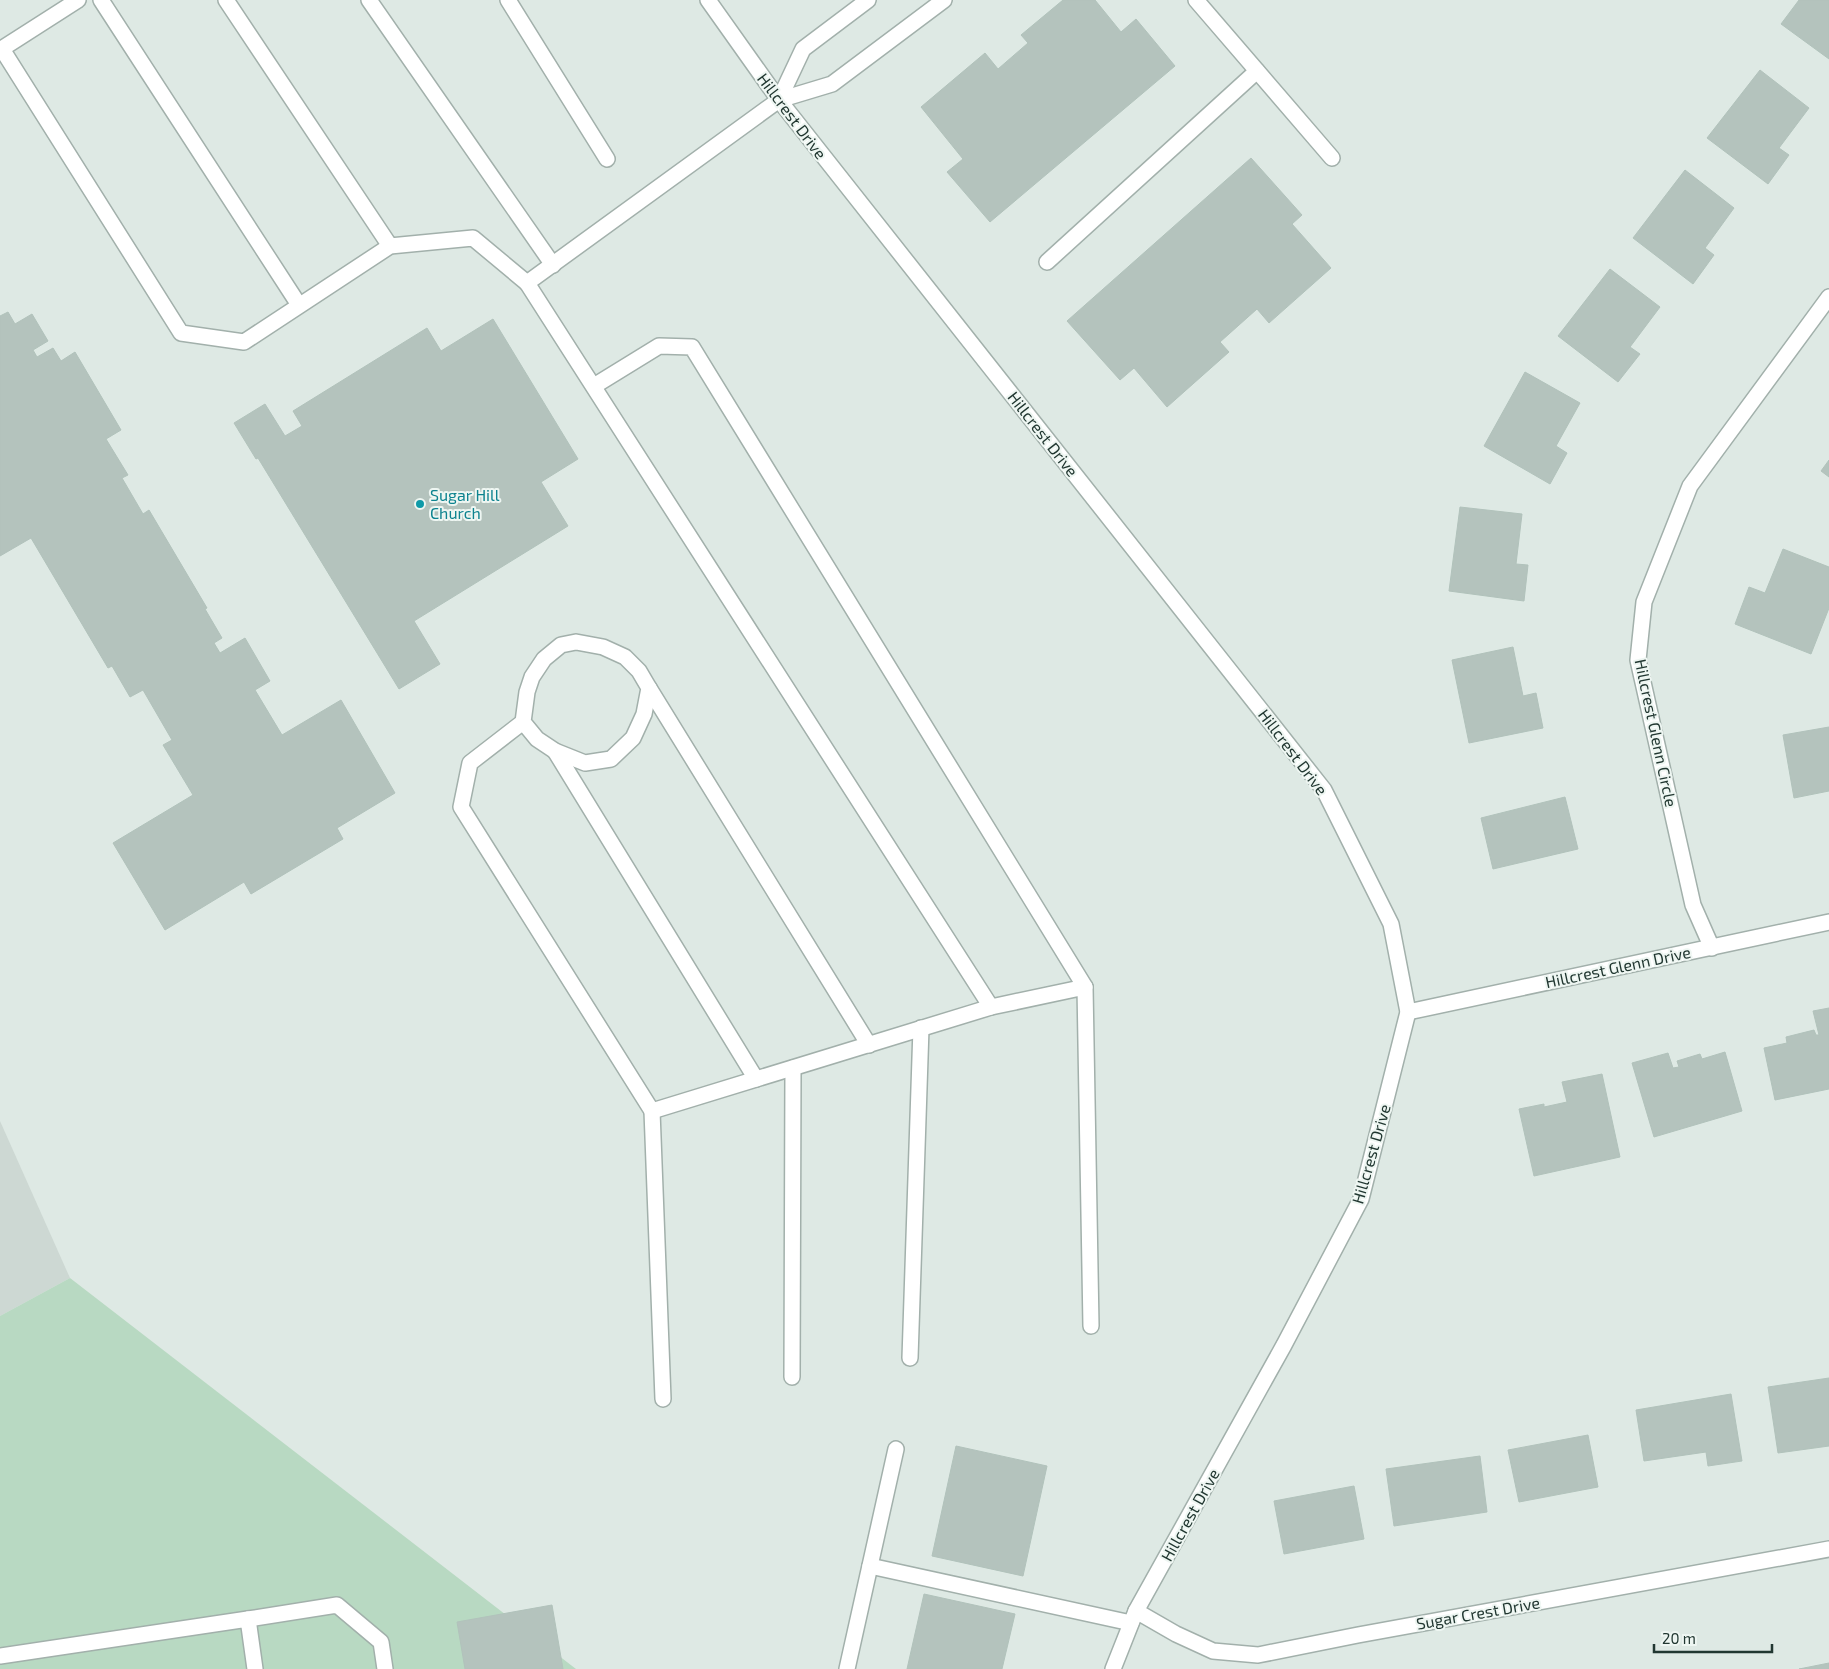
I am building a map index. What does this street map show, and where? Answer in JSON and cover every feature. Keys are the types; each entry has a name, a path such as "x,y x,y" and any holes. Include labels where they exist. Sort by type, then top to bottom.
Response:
{"street":[{"path":"78,0 1,50 181,334 244,342 390,246 473,238 527,283 991,1007"},
{"path":"101,0 299,305"},
{"path":"226,0 390,246"},
{"path":"369,0 553,265"},
{"path":"508,0 607,159"},
{"name":"Hillcrest Drive","path":"708,0 779,100 1324,790 1390,924 1408,1012 1361,1199 1284,1345 1133,1617 1112,1669"},
{"path":"779,100 803,49 868,0"},
{"path":"527,283 779,100 832,84 944,0"},
{"path":"1196,0 1332,158"},
{"path":"1047,262 1257,71"},
{"name":"Hillcrest Glenn Circle","path":"1712,948 1693,905 1638,660 1644,602 1690,486 1829,297"},
{"path":"594,386 660,346 692,347 1085,987 1091,1326"},
{"path":"663,1398 652,1111 461,807 470,763 523,722 527,692 532,677 544,659 561,645 576,642 603,647 625,657 639,671 869,1045"},
{"path":"523,722 537,738 555,751 585,763 611,760 633,738 644,714 649,688"},
{"path":"555,751 756,1080"},
{"name":"Hillcrest Glenn Drive","path":"1408,1012 1829,922"},
{"path":"652,1111 991,1007 1085,987"},
{"path":"910,1358 921,1028"},
{"path":"792,1377 793,1068"},
{"path":"847,1669 896,1449"},
{"name":"Sugar Crest Drive","path":"870,1566 1133,1617 1213,1651 1258,1655 1829,1549"},
{"path":"0,1656 337,1605 381,1642 385,1669"},
{"path":"248,1619 255,1669"}],"shaded area":[{"path":"0,1121 70,1278 0,1316"}],"green space":[{"path":"70,1278 576,1669 0,1669 0,1316"}],"building":[{"path":"1063,0 1095,0 1121,32 1136,19 1175,66 990,222 947,172 963,159 921,107 985,53 998,69 1028,43 1021,35"},
{"path":"1799,0 1829,0 1829,59 1781,24"},
{"path":"1760,70 1809,108 1779,148 1789,155 1768,184 1707,138"},
{"path":"1251,158 1302,215 1292,224 1331,268 1269,323 1257,309 1220,342 1229,352 1167,407 1134,368 1120,380 1067,321"},
{"path":"1685,170 1734,208 1705,248 1714,255 1693,284 1633,238"},
{"path":"1610,269 1660,307 1630,347 1640,354 1618,382 1558,336"},
{"path":"8,312 15,324 32,314 48,341 33,350 37,357 53,348 61,361 75,352 121,430 106,439 128,475 122,478 143,514 149,510 207,608 205,609 222,638 214,643 220,653 245,638 270,681 255,690 282,735 341,700 395,793 337,828 343,839 251,894 244,882 165,930 113,843 193,795 163,745 172,740 143,690 130,697 112,666 108,668 31,538 0,556 0,316"},
{"name":"Sugar Hill Church","path":"493,319 578,459 541,482 568,526 414,621 440,664 399,689 258,458 256,459 234,423 265,404 285,436 302,426 293,411 427,328 441,351"},
{"path":"1525,372 1580,403 1556,446 1567,453 1550,484 1484,446"},
{"path":"1829,460 1829,477 1821,471"},
{"path":"1460,507 1522,514 1516,564 1528,565 1524,601 1449,591"},
{"path":"1783,549 1829,567 1829,608 1811,654 1735,624 1749,587 1765,593"},
{"path":"1513,647 1523,696 1536,693 1543,728 1469,743 1452,660"},
{"path":"1829,727 1829,791 1794,798 1783,735"},
{"path":"1565,797 1578,849 1493,869 1481,818"},
{"path":"1829,1008 1829,1089 1775,1100 1764,1048 1787,1043 1786,1037 1814,1030 1816,1035 1819,1035 1813,1011"},
{"path":"1725,1052 1742,1111 1654,1137 1632,1063 1668,1053 1673,1068 1679,1067 1677,1061 1700,1054 1702,1059"},
{"path":"1602,1074 1620,1157 1534,1176 1519,1109 1544,1104 1544,1107 1567,1102 1562,1082"},
{"path":"1829,1378 1829,1446 1778,1453 1768,1387"},
{"path":"1731,1394 1742,1461 1708,1466 1706,1452 1644,1461 1636,1410"},
{"path":"1588,1435 1598,1487 1519,1502 1508,1450"},
{"path":"956,1446 1047,1466 1023,1576 932,1556"},
{"path":"1480,1456 1487,1512 1394,1526 1386,1469"},
{"path":"1354,1486 1364,1539 1284,1554 1274,1501"},
{"path":"924,1594 1015,1614 1002,1669 907,1669"},
{"path":"552,1605 563,1669 465,1669 457,1622"},
{"path":"1829,1663 1829,1669 1799,1669"}],"place":[{"name":"Sugar Hill Church","path":"420,504"}]}
